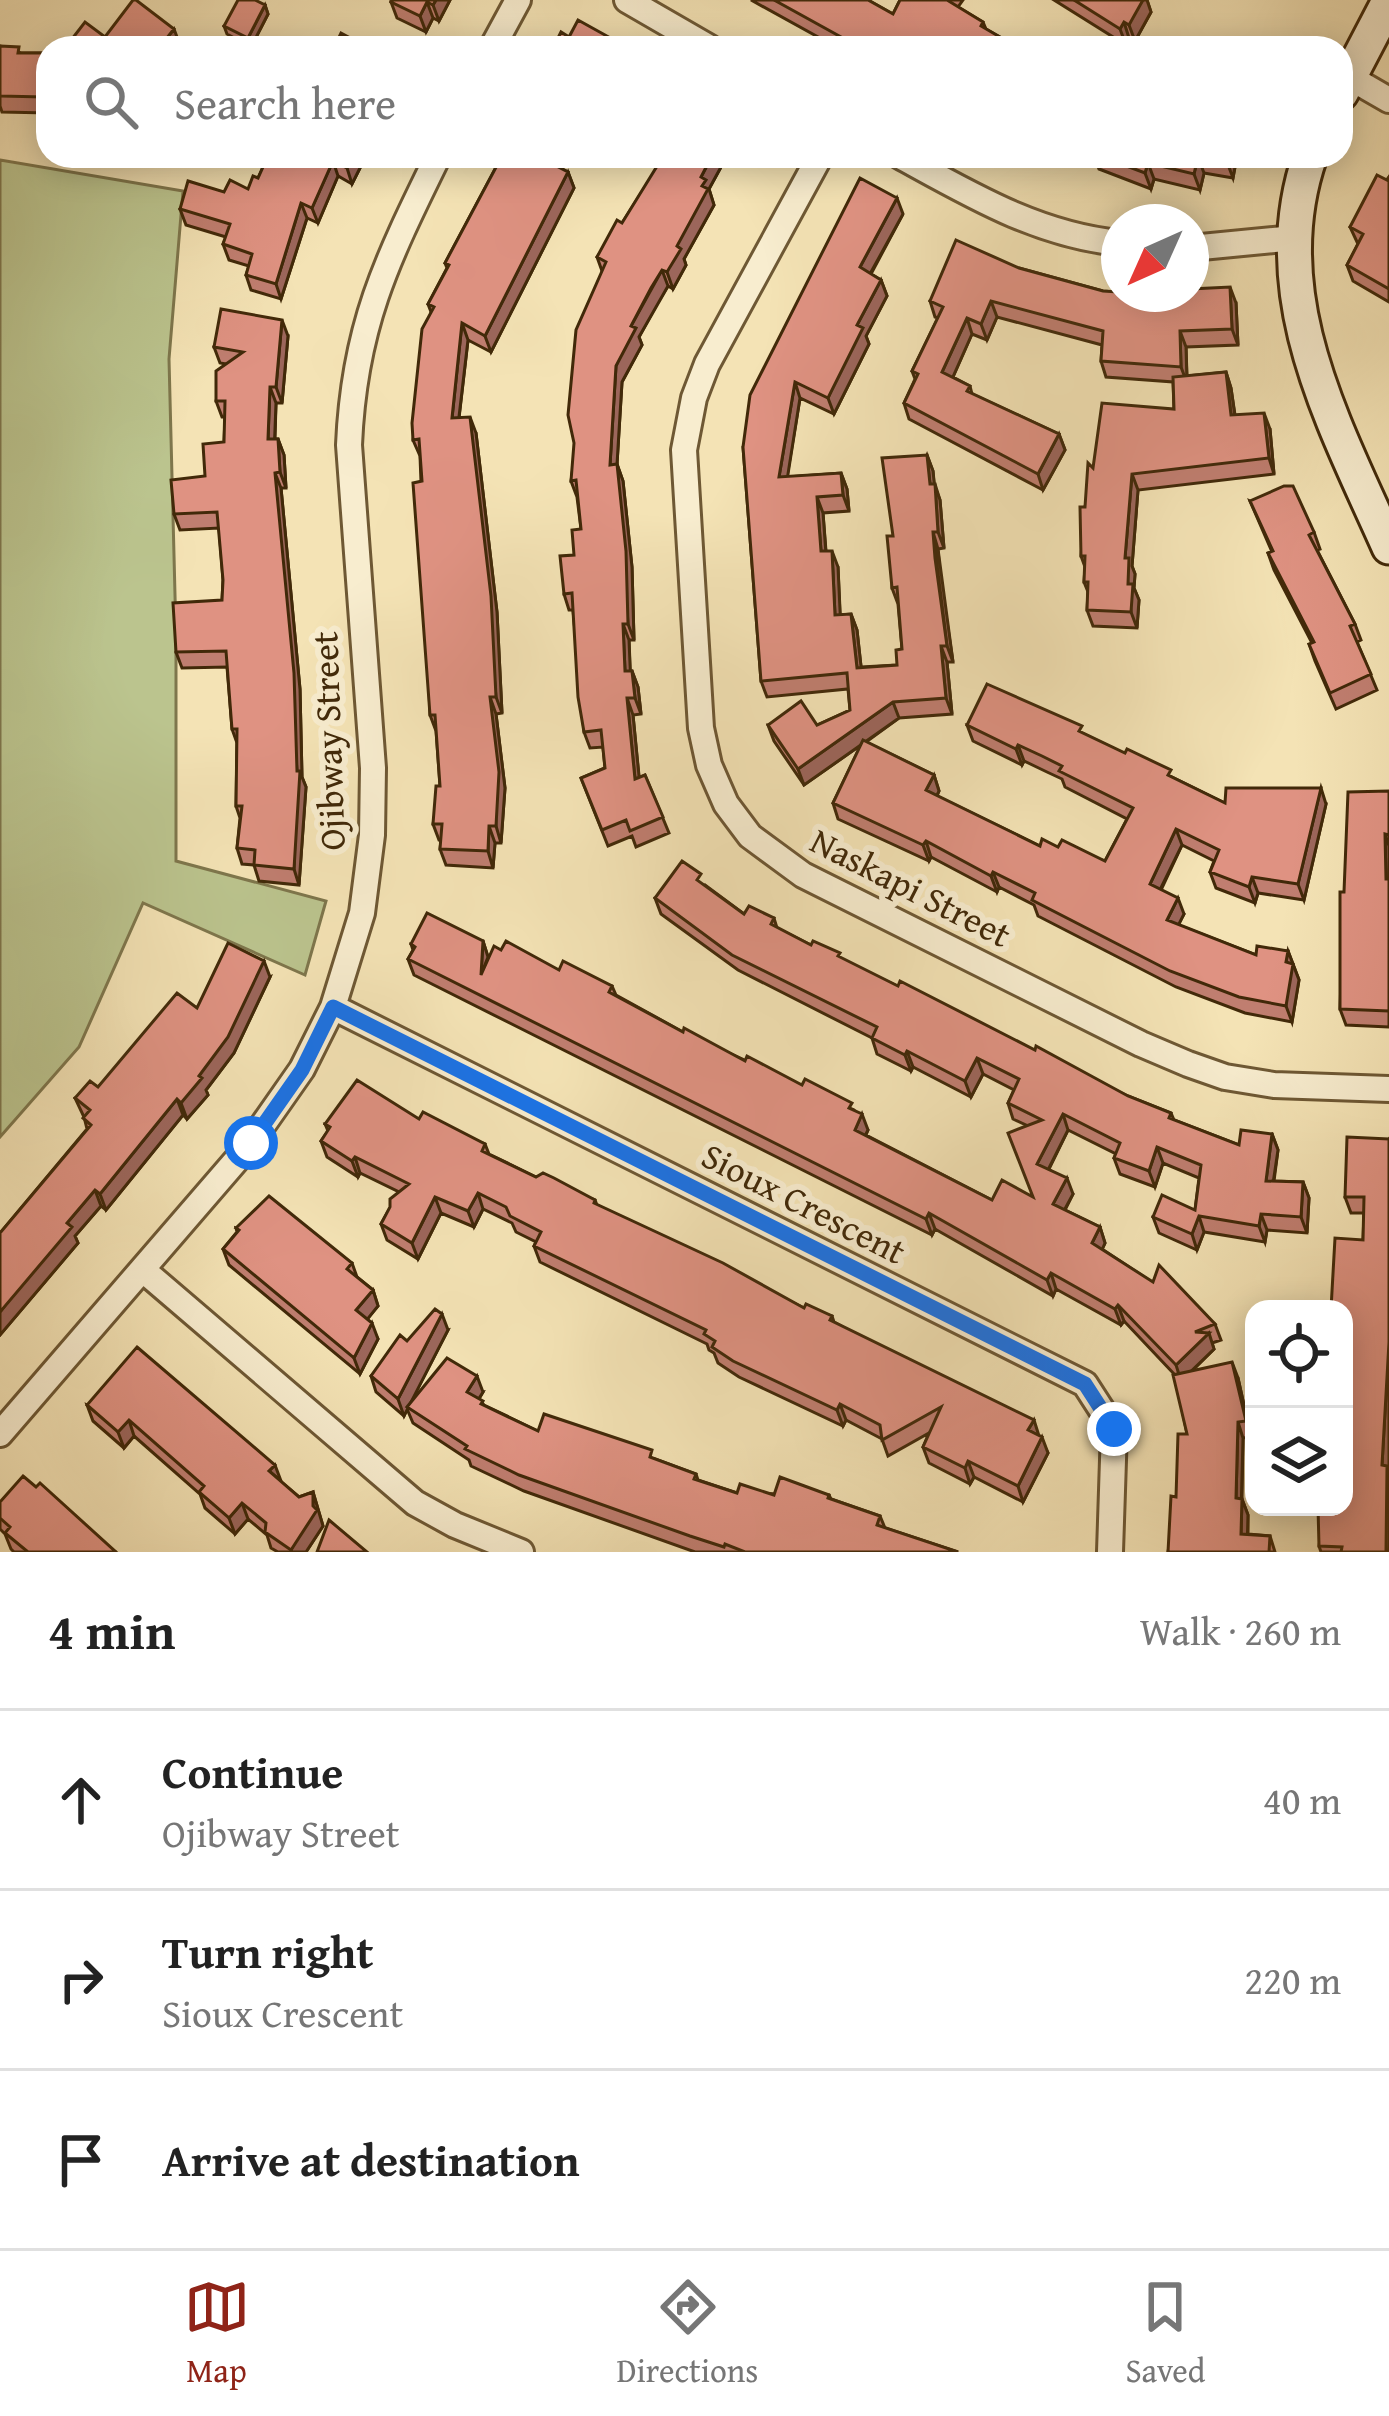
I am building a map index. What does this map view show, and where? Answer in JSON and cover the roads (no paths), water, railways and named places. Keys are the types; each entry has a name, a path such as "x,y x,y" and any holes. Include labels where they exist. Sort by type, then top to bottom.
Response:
{"main road":[{"path":"1353,70 1389,1"},
{"path":"1307,168 1294,238 1297,305 1312,364 1389,547"}],"street":[{"path":"498,36 518,0"},
{"path":"627,0 689,36"},
{"path":"1353,88 1389,100"},
{"name":"Ojibway Street","path":"0,1434 280,1105 333,1007 362,914 372,835 373,768 350,484 351,402 369,310 433,168"},
{"name":"Naskapi Street","path":"813,168 707,364 686,437 701,728 709,765 726,804 750,836 803,875 1149,1048 1225,1077 1274,1085 1389,1089"},
{"path":"924,168 1041,228 1101,242"},
{"path":"1209,246 1294,238"},
{"name":"Sioux Crescent","path":"333,1007 1085,1384 1114,1429 1110,1552"},
{"path":"142,1270 389,1484 434,1514 521,1552"}]}
